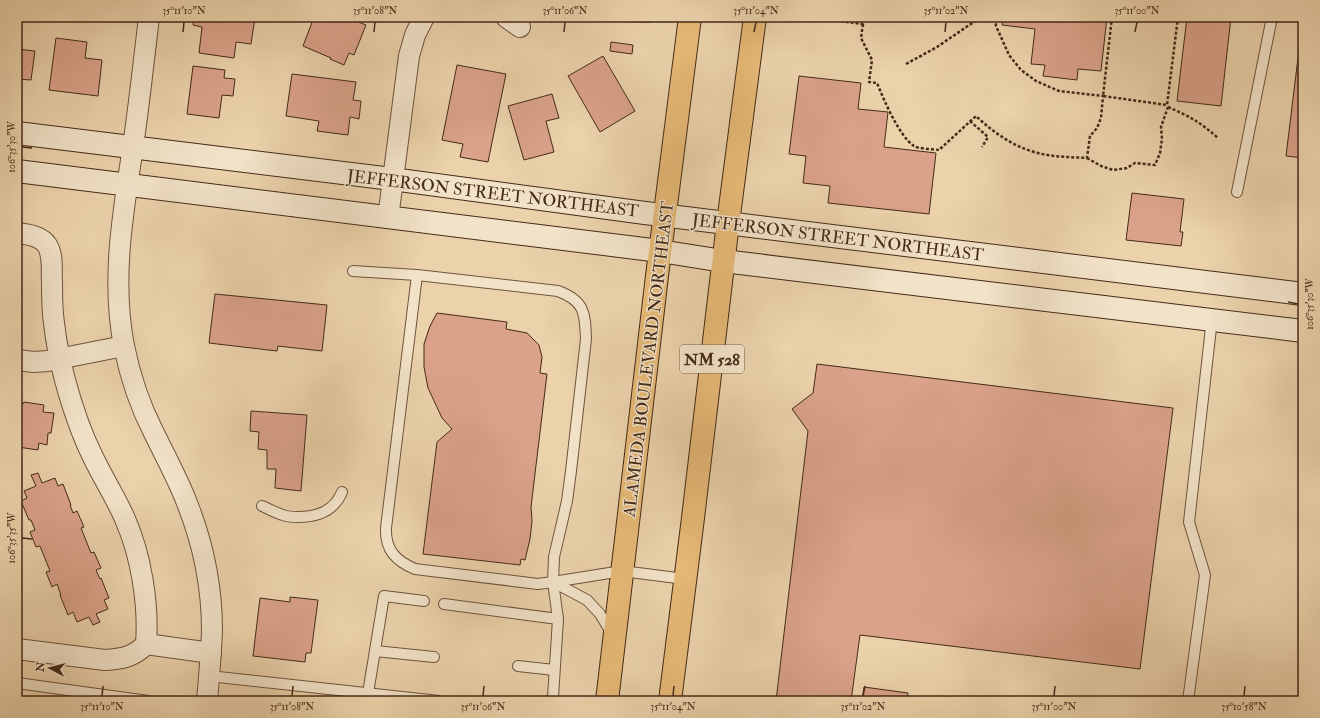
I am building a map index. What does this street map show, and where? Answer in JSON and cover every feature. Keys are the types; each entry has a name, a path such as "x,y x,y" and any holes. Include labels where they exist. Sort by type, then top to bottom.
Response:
{"main road":[{"name":"ALAMEDA BOULEVARD NORTHEAST","path":"607,701 660,251 690,17"},
{"name":"NM 528","path":"670,701 723,261 755,17"}],"street":[{"path":"149,17 133,147 126,184 119,254 119,308 124,346 129,368 144,412 187,503 197,533 207,576 211,603 211,652 207,701"},
{"path":"388,218 409,56 415,35 424,17"},
{"name":"JEFFERSON STREET NORTHEAST","path":"17,133 665,216 1303,294"},
{"path":"17,171 660,251 723,261 1303,331"},
{"path":"17,233 38,237 46,244 50,251 54,323 60,359 69,394 84,437 132,537 143,585 147,617 146,644 139,651 128,657 117,660 105,660 17,649"},
{"path":"17,360 34,362 60,359 124,346"},
{"path":"146,644 211,652"}],"lane":[{"path":"1237,192 1272,17"},
{"path":"353,271 417,276 558,291 577,300 582,309 585,321 586,339 572,471 567,502 554,557 553,582 558,619 553,697 549,701"},
{"path":"417,276 385,538 391,551 402,563 415,569 538,584 622,570 685,579"},
{"path":"1188,701 1205,575 1189,522 1212,319"},
{"path":"262,506 284,516 308,517 324,512 330,508 339,500 342,492"},
{"path":"553,582 587,600 600,614 614,637"},
{"path":"368,693 384,596 424,601"},
{"path":"444,604 558,619"},
{"path":"375,651 434,657"},
{"path":"518,666 554,670"},
{"path":"209,676 439,701"},
{"path":"17,683 148,701"}],"path":[{"path":"822,17 823,19 863,24"},
{"path":"863,17 860,38 872,60 869,82 877,83 890,114 907,139 915,147 939,150 976,116 993,132 1016,145 1035,152 1087,158 1101,166 1113,170 1127,168 1136,163 1155,165 1160,153 1162,127 1168,106 1178,17"},
{"path":"906,64 937,47 981,17"},
{"path":"995,17 996,26 1009,55 1021,70 1036,81 1059,91 1168,106 1189,116 1218,138"},
{"path":"1087,158 1090,136 1097,128 1101,118 1112,17"},
{"path":"970,121 988,137 982,147"}],"building":[{"path":"194,17 255,17 251,44 236,42 234,58 199,53 202,27 193,25"},
{"path":"314,17 346,17 366,25 354,55 349,53 344,65 303,46"},
{"path":"591,17 650,17 650,22 591,21"},
{"path":"1003,17 1107,17 1101,71 1078,69 1077,80 1043,76 1045,65 1031,64 1035,29 1002,25"},
{"path":"1187,17 1231,17 1221,106 1177,101"},
{"path":"1303,17 1303,158 1286,156"},
{"path":"56,38 87,42 85,58 102,60 98,96 49,90"},
{"path":"611,42 633,45 632,54 610,51"},
{"path":"17,49 35,51 31,80 17,79"},
{"path":"603,56 635,111 600,132 568,76"},
{"path":"457,65 506,74 488,162 460,157 463,144 442,140"},
{"path":"193,66 225,70 224,78 235,79 233,96 222,95 219,118 187,114"},
{"path":"292,74 356,82 353,100 361,101 359,119 350,117 348,135 317,131 319,121 286,116"},
{"path":"799,76 861,83 858,109 888,112 884,147 936,153 929,214 828,203 830,186 803,183 806,156 789,154"},
{"path":"552,94 559,118 546,121 554,152 524,160 508,106"},
{"path":"1132,193 1184,199 1180,232 1183,232 1181,246 1126,240"},
{"path":"17,292 20,293 17,313"},
{"path":"215,294 327,305 322,351 278,346 277,351 209,343"},
{"path":"437,313 507,322 506,329 527,333 539,345 542,357 540,373 547,374 531,507 532,521 530,539 525,560 521,559 520,565 423,554 437,442 452,429 442,418 428,388 424,367 424,344 430,326"},
{"path":"817,364 1173,408 1140,669 860,635 851,701 776,701 808,431 792,409 813,393"},
{"path":"24,402 44,405 43,412 54,413 51,433 48,433 47,445 39,443 38,450 18,447 17,445 17,404 23,404"},
{"path":"251,411 307,415 301,491 275,488 276,469 267,469 267,450 258,449 259,432 250,431"},
{"path":"38,473 42,483 55,478 58,486 63,484 73,513 77,511 84,527 81,528 91,553 94,552 101,568 96,570 109,598 104,600 108,609 96,614 100,622 93,625 89,617 77,622 73,612 68,615 57,584 52,587 46,572 50,571 40,546 36,547 30,532 35,530 21,501 27,498 24,491 36,486 31,475"},
{"path":"290,597 318,600 311,653 306,653 305,662 253,656 260,598 290,602"},
{"path":"864,687 908,693 907,701 862,701"}]}
